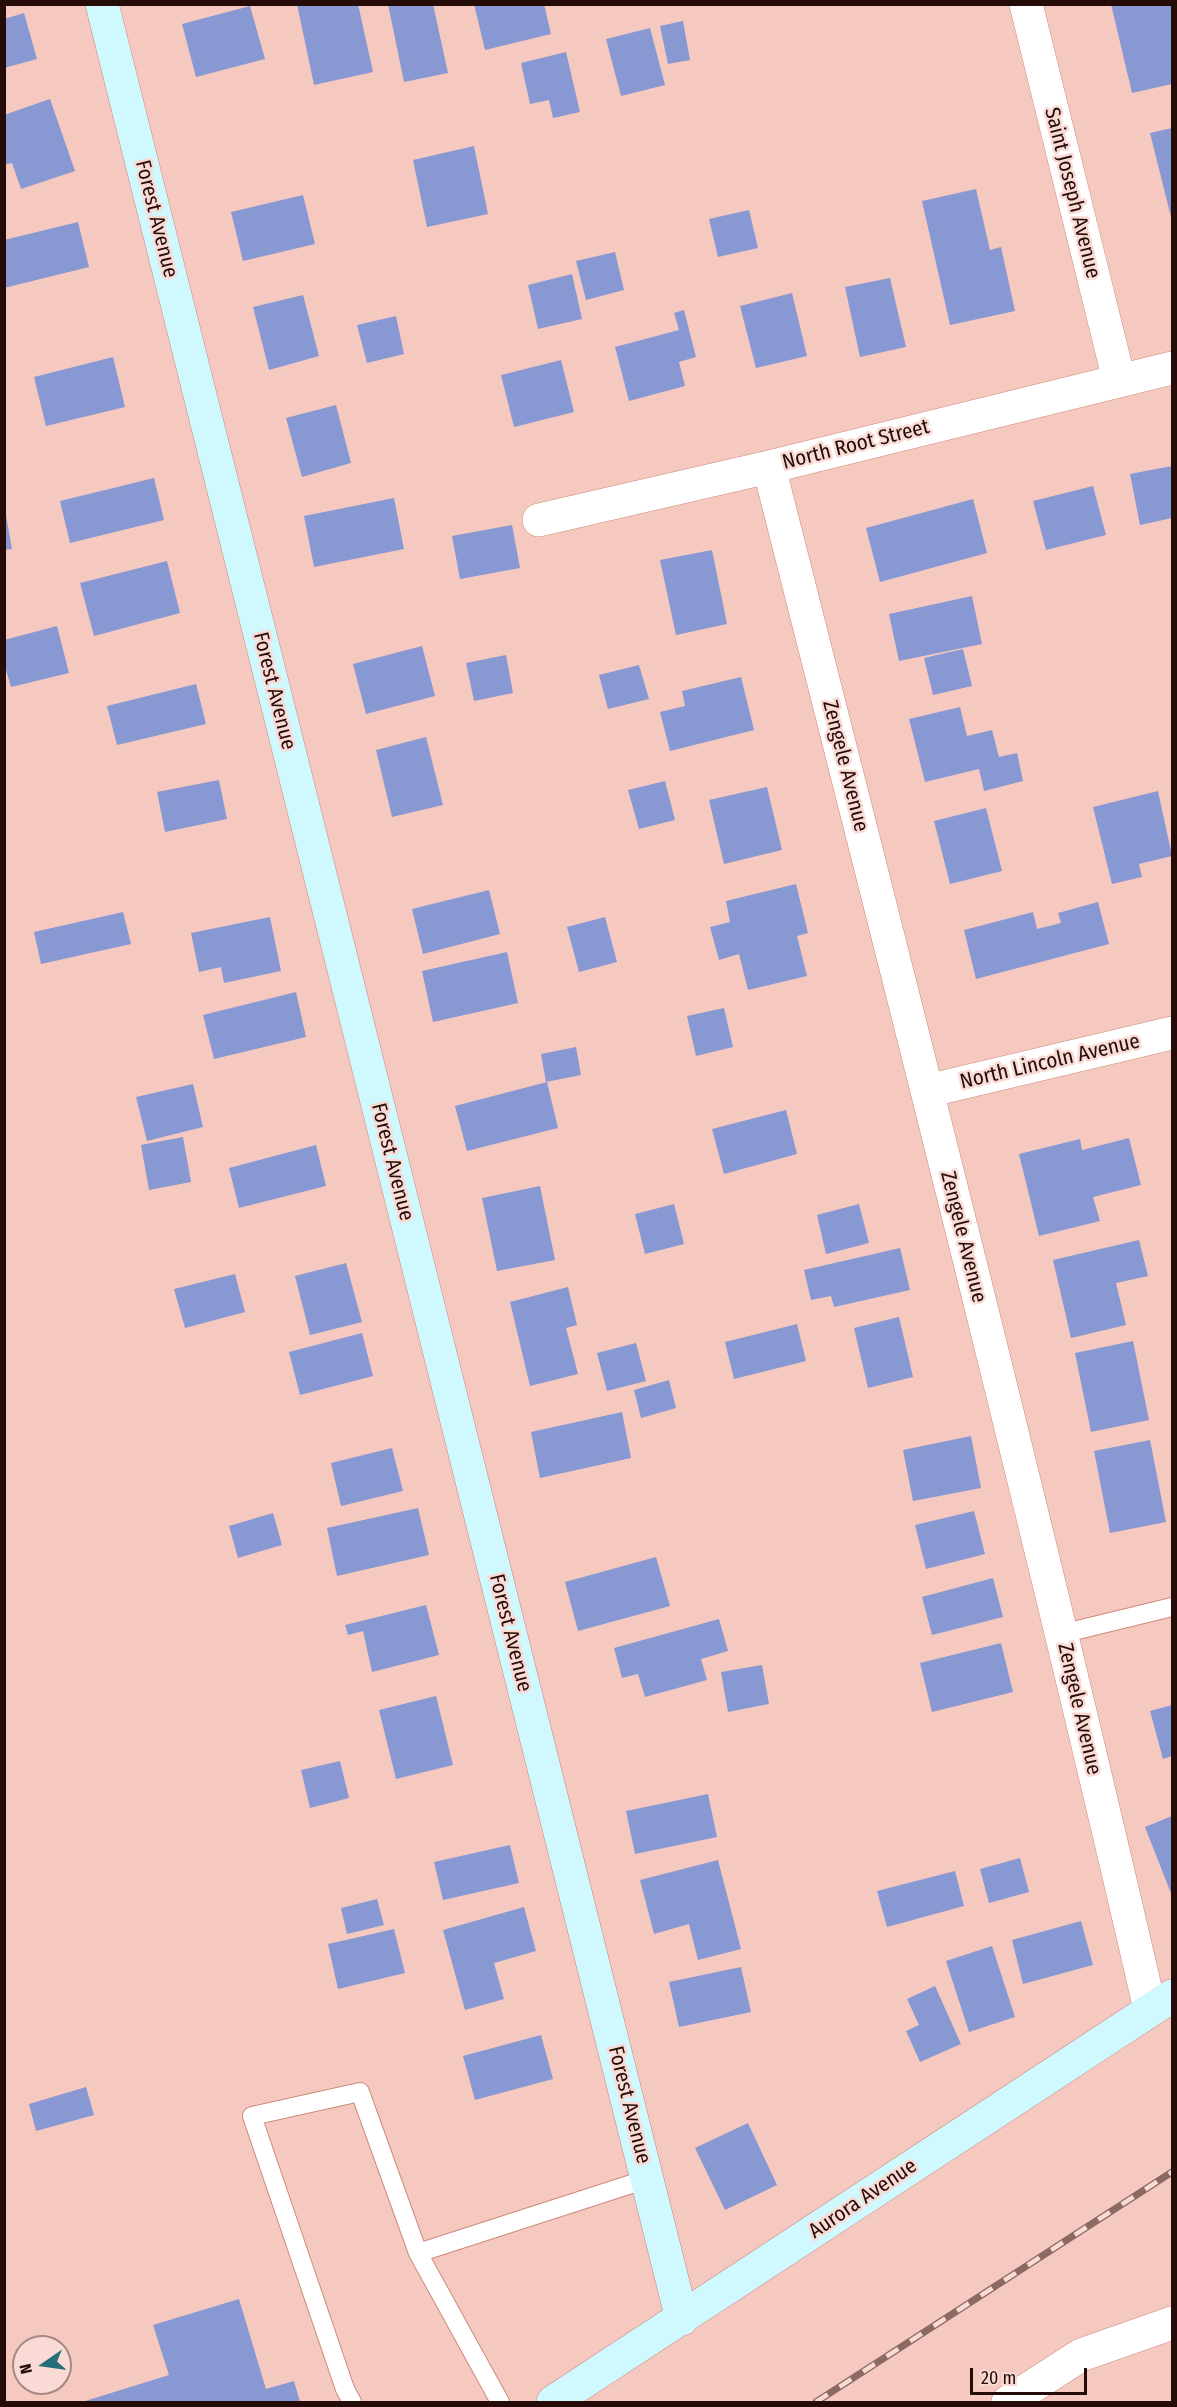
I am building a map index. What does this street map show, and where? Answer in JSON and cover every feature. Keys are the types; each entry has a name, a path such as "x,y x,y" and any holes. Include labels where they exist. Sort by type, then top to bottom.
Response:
{"street":[{"name":"Forest Avenue","path":"102,4 682,2319"},
{"name":"Saint Joseph Avenue","path":"1026,4 1119,380"},
{"name":"North Root Street","path":"540,520 769,467 1173,368"},
{"name":"Zengele Avenue","path":"769,467 927,1091 1061,1634 1161,2002"},
{"name":"North Lincoln Avenue","path":"927,1091 1173,1033"},
{"name":"Aurora Avenue","path":"553,2403 1161,2002"},
{"path":"1008,2403 1081,2355 1173,2324"}],"lane":[{"path":"1061,1634 1173,1607"},
{"path":"352,2403 345,2389 252,2116 360,2092 418,2253 500,2403"},
{"path":"418,2253 647,2178"}],"building":[{"path":"297,4 358,4 373,72 314,85"},
{"path":"388,4 433,4 448,73 404,82"},
{"path":"474,4 544,4 551,34 485,50"},
{"path":"1111,4 1172,4 1172,84 1132,93"},
{"path":"250,6 265,59 196,77 182,24"},
{"path":"24,13 37,59 4,68 4,19"},
{"path":"683,21 690,60 668,64 660,26"},
{"path":"650,28 665,85 621,96 606,39"},
{"path":"566,52 580,112 553,118 549,100 530,104 521,63"},
{"path":"50,99 75,171 21,189 12,163 4,165 4,115"},
{"path":"1172,128 1172,221 1150,133"},
{"path":"474,146 488,214 427,227 413,160"},
{"path":"976,189 990,250 1001,247 1015,311 950,325 922,201"},
{"path":"303,195 315,244 243,261 231,212"},
{"path":"749,210 758,248 718,257 709,219"},
{"path":"78,222 89,267 4,288 4,240"},
{"path":"615,252 624,290 586,300 576,261"},
{"path":"572,274 582,319 538,329 528,285"},
{"path":"890,278 906,347 860,357 845,287"},
{"path":"792,293 807,356 756,368 740,306"},
{"path":"303,295 319,356 269,370 253,307"},
{"path":"684,310 696,357 679,362 685,386 629,401 615,347 679,330 674,313"},
{"path":"396,316 404,354 367,363 357,325"},
{"path":"113,357 125,407 46,426 34,377"},
{"path":"561,360 574,412 514,427 501,375"},
{"path":"336,405 351,463 302,477 286,418"},
{"path":"1172,466 1172,518 1140,525 1130,474"},
{"path":"154,478 164,520 70,543 60,501"},
{"path":"1093,486 1106,535 1046,550 1033,501"},
{"path":"394,498 404,549 314,567 304,516"},
{"path":"973,499 987,553 880,582 866,528"},
{"path":"6,515 12,549 4,550 4,516"},
{"path":"512,525 520,568 460,579 452,536"},
{"path":"712,550 727,624 676,635 660,560"},
{"path":"167,561 180,613 94,636 80,583"},
{"path":"972,596 982,644 899,661 889,614"},
{"path":"57,626 69,673 11,687 4,663 4,640"},
{"path":"422,646 435,696 366,714 353,664"},
{"path":"963,649 972,686 933,695 924,658"},
{"path":"506,655 513,693 474,701 466,663"},
{"path":"639,665 649,699 608,709 599,675"},
{"path":"741,677 754,730 670,751 660,712 685,706 682,691"},
{"path":"196,684 206,724 117,745 107,706"},
{"path":"960,707 967,736 992,730 999,757 1017,753 1023,781 984,791 979,769 925,782 909,719"},
{"path":"426,737 443,805 392,817 376,750"},
{"path":"219,780 227,819 165,832 157,792"},
{"path":"665,781 675,820 639,829 628,790"},
{"path":"767,787 782,850 724,864 709,800"},
{"path":"1158,791 1172,856 1139,864 1142,877 1112,884 1093,807"},
{"path":"986,808 1002,871 950,884 934,821"},
{"path":"796,884 808,933 797,936 807,976 748,990 739,954 719,960 710,927 730,922 726,901"},
{"path":"489,890 500,934 423,954 412,909"},
{"path":"1098,902 1109,944 976,979 964,930 1033,912 1037,929 1061,923 1058,913"},
{"path":"123,912 131,944 41,964 34,932"},
{"path":"270,917 281,971 224,983 221,967 199,972 191,933"},
{"path":"605,917 617,962 579,972 567,927"},
{"path":"507,952 518,1003 433,1022 422,971"},
{"path":"296,992 306,1037 214,1059 203,1015"},
{"path":"724,1008 733,1047 696,1056 687,1016"},
{"path":"576,1047 581,1075 546,1082 541,1054"},
{"path":"547,1082 558,1128 467,1151 455,1106"},
{"path":"193,1084 203,1127 147,1141 136,1097"},
{"path":"786,1110 797,1154 724,1174 712,1129"},
{"path":"183,1137 191,1182 149,1190 141,1145"},
{"path":"1129,1138 1141,1185 1093,1197 1100,1221 1039,1236 1019,1154 1080,1139 1082,1150"},
{"path":"316,1145 326,1186 239,1208 229,1168"},
{"path":"540,1186 555,1260 497,1271 482,1198"},
{"path":"674,1204 684,1244 645,1254 635,1214"},
{"path":"859,1204 869,1243 826,1254 817,1215"},
{"path":"1139,1240 1148,1276 1116,1283 1126,1325 1071,1338 1053,1260"},
{"path":"900,1248 910,1290 834,1307 831,1296 811,1300 804,1270"},
{"path":"346,1263 362,1322 310,1335 295,1276"},
{"path":"235,1274 245,1312 185,1328 174,1289"},
{"path":"568,1287 577,1325 566,1328 578,1374 530,1386 510,1302"},
{"path":"899,1317 913,1377 868,1388 854,1328"},
{"path":"797,1324 806,1361 734,1379 725,1342"},
{"path":"362,1333 373,1376 300,1395 289,1352"},
{"path":"1133,1341 1149,1420 1091,1432 1075,1353"},
{"path":"636,1343 646,1381 607,1391 597,1353"},
{"path":"669,1380 676,1408 641,1418 634,1390"},
{"path":"622,1412 631,1458 540,1478 531,1432"},
{"path":"971,1436 981,1488 913,1501 903,1450"},
{"path":"1150,1440 1166,1522 1110,1533 1094,1451"},
{"path":"392,1448 403,1491 341,1506 331,1463"},
{"path":"418,1508 429,1555 337,1576 327,1528"},
{"path":"974,1511 985,1554 926,1569 915,1525"},
{"path":"273,1513 282,1545 238,1558 229,1526"},
{"path":"656,1557 670,1606 578,1631 565,1582"},
{"path":"993,1578 1003,1617 932,1635 922,1597"},
{"path":"426,1605 439,1655 372,1672 363,1631 348,1635 345,1625"},
{"path":"719,1619 728,1651 701,1659 707,1680 645,1697 638,1674 622,1678 614,1648"},
{"path":"1001,1643 1013,1692 932,1712 920,1663"},
{"path":"762,1665 769,1704 728,1712 721,1672"},
{"path":"436,1696 453,1765 396,1779 379,1710"},
{"path":"1172,1705 1172,1756 1163,1759 1150,1711"},
{"path":"340,1761 349,1798 310,1808 301,1770"},
{"path":"708,1794 717,1837 635,1854 626,1811"},
{"path":"1172,1816 1172,1896 1145,1827"},
{"path":"510,1845 519,1883 443,1900 434,1862"},
{"path":"1020,1858 1029,1892 989,1903 980,1869"},
{"path":"718,1860 741,1949 698,1960 689,1924 654,1934 640,1880"},
{"path":"955,1871 964,1906 887,1927 877,1891"},
{"path":"377,1899 384,1925 347,1934 341,1908"},
{"path":"524,1907 536,1951 494,1963 504,1999 465,2010 443,1930"},
{"path":"1081,1921 1093,1965 1023,1984 1012,1940"},
{"path":"394,1929 405,1973 338,1989 328,1944"},
{"path":"992,1946 1015,2017 969,2032 946,1961"},
{"path":"741,1967 751,2012 679,2027 669,1982"},
{"path":"935,1986 961,2044 920,2062 906,2031 919,2025 907,1999"},
{"path":"541,2035 553,2079 475,2100 463,2056"},
{"path":"86,2087 94,2115 36,2131 29,2104"},
{"path":"748,2123 777,2185 725,2210 695,2148"},
{"path":"239,2299 266,2389 294,2381 300,2402 82,2402 169,2375 153,2325"}],"railway":[{"path":"816,2402 1172,2172"}]}
